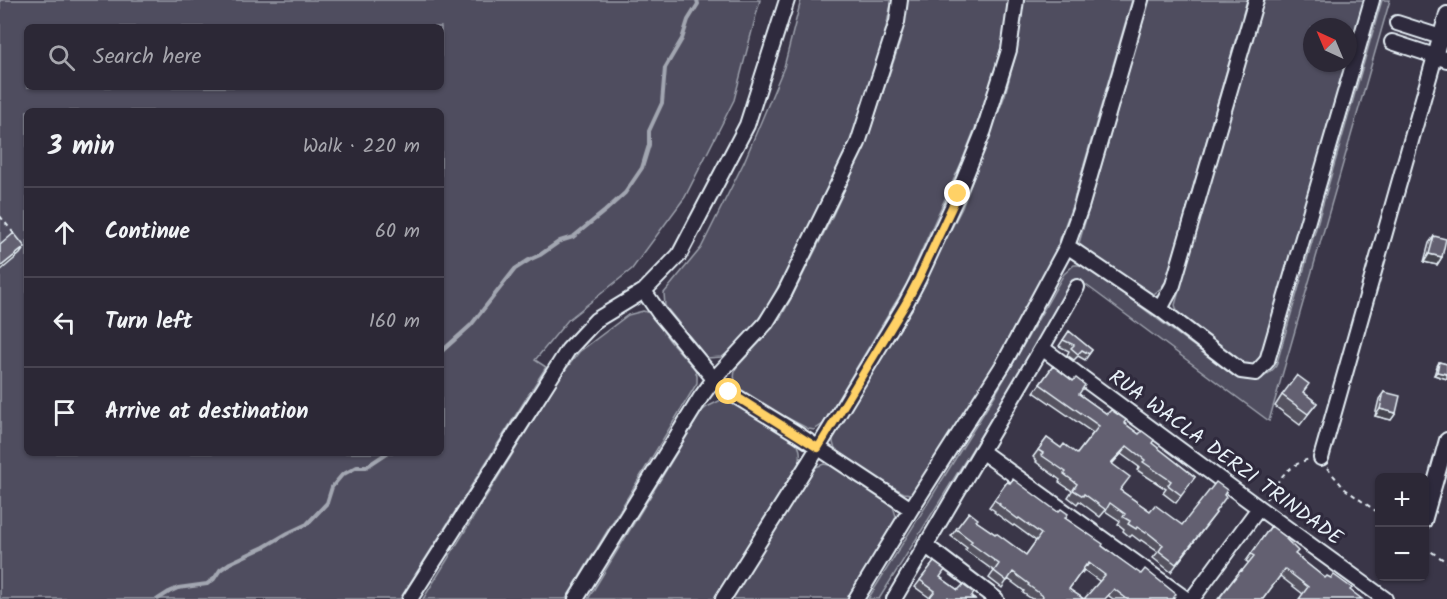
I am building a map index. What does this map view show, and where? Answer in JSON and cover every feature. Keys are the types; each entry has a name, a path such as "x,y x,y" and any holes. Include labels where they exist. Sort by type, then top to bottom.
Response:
{"street":[{"path":"410,599 568,350 596,320 645,291 679,255 747,125 787,0"},
{"path":"576,599 701,397 714,379 766,323 785,292 858,143 897,22 900,0"},
{"path":"723,599 818,448 919,278 958,194 984,130 1009,50 1016,0"},
{"path":"856,599 1003,365 1067,246 1141,0"},
{"path":"1160,309 1173,285 1256,0"},
{"path":"1067,246 1160,309 1241,371 1256,373 1267,361 1372,0"},
{"path":"1321,458 1441,58 1447,14"},
{"path":"1397,22 1444,38"},
{"path":"1392,42 1441,58"},
{"path":"894,599 1077,287"},
{"path":"645,291 659,313 714,379 729,392 911,509"},
{"name":"RUA WACLA DERZI TRINDADE","path":"1042,348 1385,599"},
{"path":"1429,506 1447,440"},
{"path":"981,451 1186,599"},
{"path":"1192,599 1259,508"},
{"path":"925,545 996,599"}],"path":[{"path":"0,216 20,242"},
{"path":"1259,508 1285,472 1295,464 1308,459 1321,458 1327,469 1345,489 1375,510"},
{"path":"1429,550 1447,562"}],"shaded area":[{"path":"0,0 760,0 734,100 685,197 632,269 568,320 535,360 546,367 400,599 0,599"},
{"path":"801,0 892,0 884,37 852,138 832,187 766,309 733,349 722,357 707,358 665,306 664,293 701,248 744,162 784,67"},
{"path":"907,0 1008,0 1002,44 986,100 963,159 906,285 823,424 814,430 809,429 749,397 737,385 734,379 735,372 781,317 832,217 867,140 900,42"},
{"path":"1024,0 1132,0 1072,206 1056,250 1005,348 918,491 911,494 904,493 845,458 834,446 833,437 920,290 962,208 1005,95 1016,53"},
{"path":"1149,0 1247,0 1166,281 1154,294 1144,292 1079,243"},
{"path":"1263,0 1369,0 1357,41 1357,18 1303,18 1303,72 1348,72 1263,358 1248,368 1178,314 1175,305"},
{"path":"1382,0 1390,0 1269,421 1078,279 879,599 868,599 995,395 1064,274 1074,265 1085,265 1234,376 1257,380 1267,375 1276,366"},
{"path":"643,311 650,313 670,341 695,369 697,383 566,599 423,599 560,377 579,352 628,315"},
{"path":"721,400 729,400 795,440 799,447 800,461 714,599 588,599 702,411"},
{"path":"824,464 833,466 892,503 896,516 895,522 847,599 732,599 811,471"}],"building":[{"path":"14,233 24,248 0,267 0,245"},
{"path":"1434,236 1446,239 1442,257 1429,254"},
{"path":"1069,331 1092,350 1089,354 1082,350 1078,354 1071,348 1074,345 1063,340"},
{"path":"1439,362 1447,364 1447,374 1437,372"},
{"path":"1053,366 1073,381 1076,378 1085,385 1079,394 1107,414 1111,410 1126,420 1124,423 1139,434 1142,431 1154,440 1152,443 1195,477 1181,495 1168,485 1171,481 1143,462 1145,460 1127,446 1111,463 1130,477 1120,490 1150,511 1155,505 1182,525 1216,482 1227,490 1224,495 1226,497 1216,513 1176,564 1159,551 1163,545 1147,532 1128,524 1130,521 1123,517 1125,514 1110,503 1106,510 1084,494 1083,496 1073,490 1077,484 1064,474 1066,472 1041,455 1043,453 1038,450 1047,438 1061,448 1064,444 1077,454 1099,426 1040,384"},
{"path":"1297,375 1309,384 1303,392 1317,403 1308,414 1282,395"},
{"path":"1384,392 1400,396 1396,413 1380,409"},
{"path":"1013,479 1058,512 1061,509 1068,514 1065,518 1141,574 1145,569 1176,594 1173,599 1127,599 1114,589 1105,599 1084,599 1042,599 1043,596 1013,572 1007,581 994,571 999,564 970,543 972,541 956,529 969,512 978,519 976,521 1026,555 1041,534 994,500 1007,482 1010,483","holes":["1089,563 1105,575 1084,599 1069,589"]},
{"path":"1271,526 1287,538 1298,551 1295,554 1325,578 1327,576 1331,578 1334,575 1352,588 1350,590 1362,599 1299,599 1308,587 1285,569 1263,599 1222,599 1220,597 1254,556 1251,554"},
{"path":"934,562 945,570 940,577 958,590 963,585 974,593 971,597 974,599 948,597 947,599 933,599 930,597 935,591 920,580"}],"waterway":[{"path":"444,349 471,325 515,269 560,241 573,237 625,193 642,168 649,145 649,131 662,103 665,68 682,39 688,20 698,4 697,0"},
{"path":"158,599 178,588 207,584 230,563 307,524 327,503 332,487 342,475 357,467 366,467 382,456"}],"route":[{"path":"729,392 818,448 906,303 958,194"}]}
